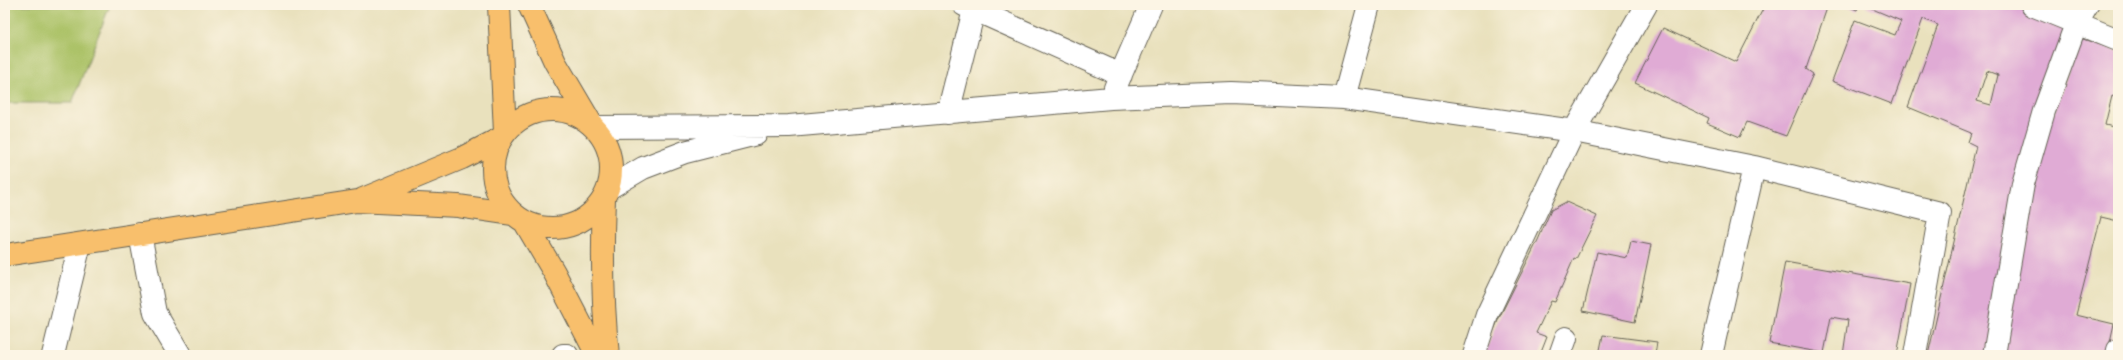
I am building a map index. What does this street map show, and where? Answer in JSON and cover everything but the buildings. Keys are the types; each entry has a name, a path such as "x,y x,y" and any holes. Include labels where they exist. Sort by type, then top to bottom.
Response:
{"main road":[{"path":"499,5 503,136"},
{"path":"529,5 555,62 593,125 605,140 610,156 612,172 607,193 602,251 603,309 608,355"},
{"path":"593,125 574,114 555,110 536,111 518,120 503,136 495,153 492,170 494,181 502,202 519,218 554,272 597,355"},
{"path":"357,202 462,158 503,136"},
{"path":"5,255 357,202 458,206 519,218 542,227 560,228 578,223 593,212 607,193"}],"street":[{"path":"1111,98 1151,5"},
{"path":"1344,98 1369,5"},
{"path":"1474,355 1487,316 1574,130 1646,5"},
{"path":"2032,5 2118,40"},
{"path":"1994,355 2023,184 2044,111 2076,24 2087,5"},
{"path":"948,113 969,8 1004,13 1120,75"},
{"path":"593,125 788,126 1111,98 1231,93 1344,98 1574,130 1754,167 1940,213 1915,355"},
{"path":"607,193 643,168 685,152 788,126"},
{"path":"1711,355 1754,167"},
{"path":"140,234 155,313 180,355"},
{"path":"53,355 80,244"},
{"path":"2117,355 2118,350"}],"green space":[{"path":"5,5 110,5 72,103 5,103"}]}
